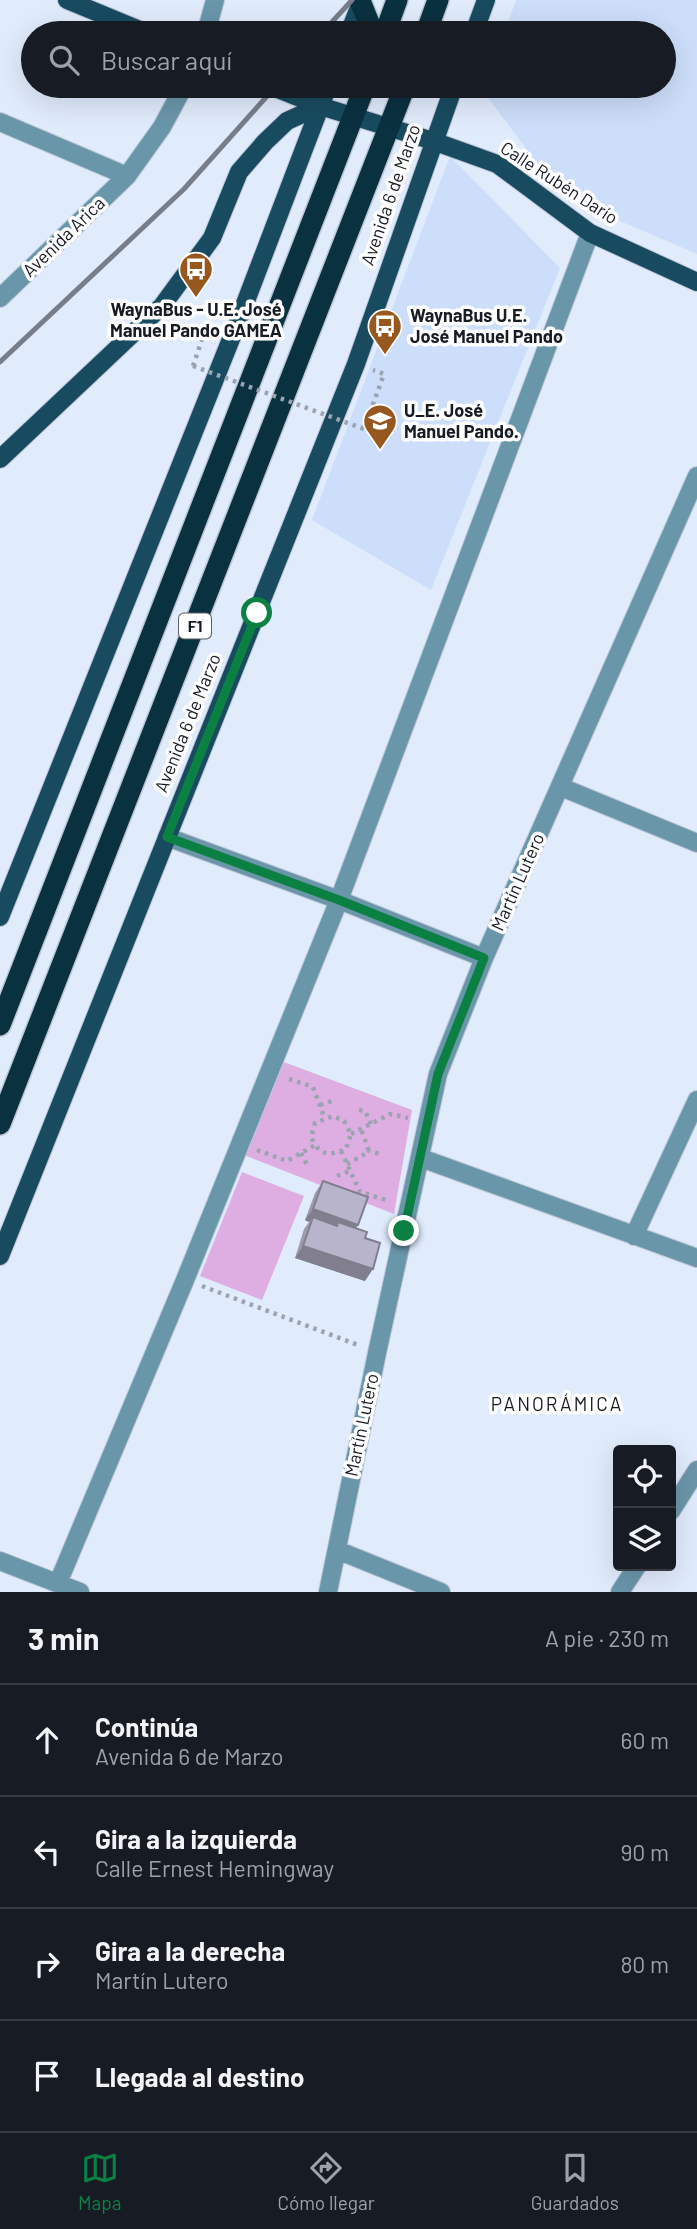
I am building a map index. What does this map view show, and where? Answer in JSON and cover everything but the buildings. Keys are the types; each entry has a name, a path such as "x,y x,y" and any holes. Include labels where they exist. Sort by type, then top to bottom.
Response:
{"highway":[{"path":"389,21 397,0"},
{"path":"430,21 438,0"},
{"path":"361,2 368,21"},
{"name":"F1","path":"0,1025 360,98"},
{"name":"Avenida 6 de Marzo","path":"0,1124 400,98"}],"main road":[{"path":"67,0 118,21"},
{"path":"478,21 486,0"},
{"path":"354,21 361,2"},
{"name":"Calle Rubén Darío","path":"300,98 497,164 590,233 697,282"},
{"path":"0,917 236,327 323,98"},
{"name":"Avenida 6 de Marzo","path":"0,1256 356,364 449,98"},
{"path":"0,459 162,306 212,238 239,172 287,121 320,106"}],"street":[{"path":"209,21 215,0"},
{"name":"Avenida Arica","path":"0,298 127,176 162,127 178,98"},
{"path":"0,122 127,176"},
{"path":"58,1583 185,1280 339,900 590,233"},
{"name":"Martín Lutero","path":"328,1592 438,1074 484,958 697,476"},
{"path":"561,788 697,843"},
{"path":"167,837 339,900 484,958"},
{"path":"634,1236 697,1100"},
{"path":"421,1158 697,1258"},
{"path":"673,1508 697,1470"},
{"path":"337,1550 441,1592"},
{"path":"0,1561 80,1592"},
{"path":"620,1592 634,1571"}],"path":[{"path":"214,304 193,366 364,429 384,374"},
{"path":"288,1078 313,1087 326,1119"},
{"path":"320,1105 335,1100"},
{"path":"359,1110 365,1111 370,1124"},
{"path":"351,1134 344,1121 333,1116 315,1123 311,1137 320,1151 333,1155 346,1149 351,1134 390,1114 411,1119"},
{"path":"347,1164 367,1153 368,1148 360,1129"},
{"path":"256,1150 287,1161 316,1145"},
{"path":"367,1150 383,1155"},
{"path":"341,1151 360,1192 396,1203"},
{"path":"301,1153 308,1167"},
{"path":"337,1176 350,1171"},
{"path":"185,1280 377,1353"}],"shaded area":[{"path":"516,0 697,0 697,254 562,196 488,98 676,98 676,21 508,21"},
{"path":"450,156 560,268 431,590 312,520"},
{"path":"281,1061 412,1110 394,1214 244,1155"},
{"path":"242,1172 304,1196 262,1300 200,1276"}],"railway":[{"path":"333,21 352,0"},
{"path":"0,362 184,189 265,98"}],"place":[{"name":"WaynaBus - U.E. José Manuel Pando GAMEA","path":"196,299"},
{"name":"WaynaBus U.E. José Manuel Pando","path":"385,356"},
{"name":"U_E. José Manuel Pando.","path":"380,451"}],"district":[{"name":"PANORÁMICA","path":"557,1404"}],"route":[{"path":"257,613 167,837 339,900 484,958 438,1074 404,1231"}]}
